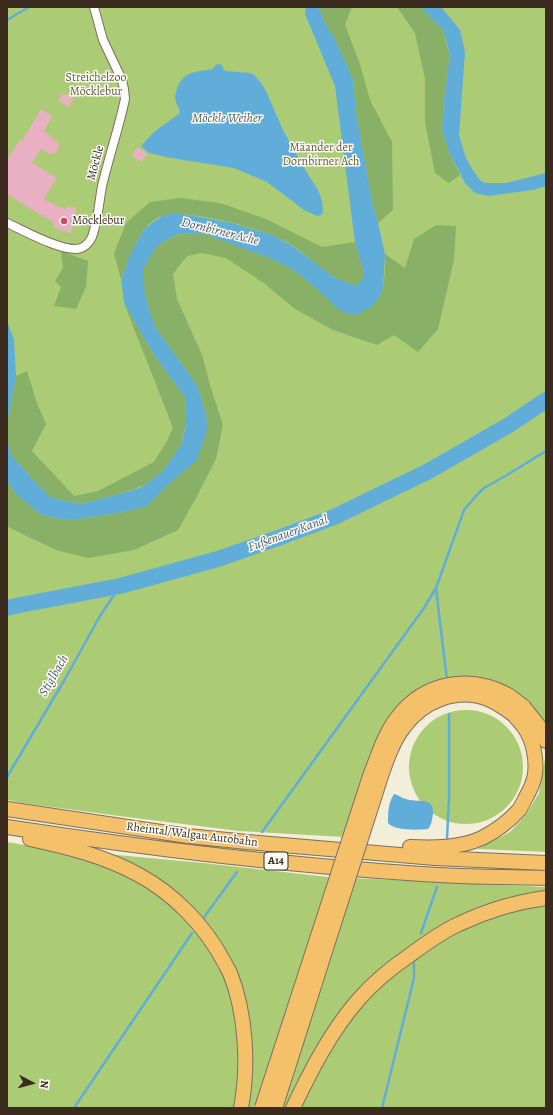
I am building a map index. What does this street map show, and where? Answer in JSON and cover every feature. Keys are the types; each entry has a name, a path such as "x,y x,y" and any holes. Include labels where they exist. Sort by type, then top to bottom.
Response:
{"highway":[{"path":"262,1108 370,776 383,741 397,718 415,699 437,687 457,683 473,684 492,688 509,696 518,711 532,742 535,756 535,774 529,792 520,809 507,822 482,838 437,848 369,845 320,848"},
{"path":"275,1108 381,776 392,748 404,727 418,712 435,701 451,696 471,695 487,699 518,711 539,726 546,741"},
{"name":"Rheintal/Walgau Autobahn","path":"7,809 188,836 435,858 546,863"},
{"name":"Rheintal/Walgau Autobahn","path":"7,827 194,853 318,865 423,874 546,878"},
{"path":"7,830 18,836 57,845 90,855 139,875 164,891 202,928 217,949 230,972 239,1002 244,1034 245,1068 241,1108"},
{"path":"293,1108 319,1056 338,1027 359,999 383,974 433,938 459,924 493,910 526,901 546,898"}],"street":[{"name":"Möckle","path":"7,223 42,240 70,249 81,248 91,238 97,220 102,186 125,99 122,80 103,40 94,7"}],"green space":[{"path":"7,7 546,7 546,733 435,683 344,837 239,831 7,800"},
{"path":"319,7 354,7 351,9 345,25 360,64 370,100 392,142 393,210 378,223 372,202 356,112 353,79 335,39 325,23"},
{"path":"397,7 421,7 443,30 450,56 444,100 442,130 450,154 460,175 449,183 435,173 425,122 425,79 415,33"},
{"path":"180,198 220,203 266,219 322,247 355,242 364,277 357,285 345,283 329,274 292,245 281,239 229,222 191,215 175,214 158,218 145,228 121,279 114,254 126,223 150,202"},
{"path":"436,225 456,226 454,260 438,329 418,352 394,335 377,345 333,330 295,309 265,284 226,258 202,253 187,256 173,274 177,299 202,355 223,425 216,459 178,530 134,550 88,558 56,550 10,528 7,525 7,480 15,493 40,514 55,518 69,520 85,518 124,512 147,506 171,482 208,425 197,385 155,327 145,296 143,268 158,245 179,234 202,233 242,247 275,260 295,271 354,315 372,305 382,292 385,275 385,254 405,268 414,239"},
{"path":"61,251 88,261 86,287 76,309 54,306 61,287 55,281 63,268"},
{"path":"124,303 153,353 185,397 186,422 181,445 163,471 148,483 130,491 82,504 50,497 11,455 7,440 7,424 16,376 27,371 38,406 46,424 32,451 74,496 98,491 154,462 173,428"},
{"path":"466,710 488,714 507,726 519,745 523,767 519,789 507,808 488,820 466,824 444,820 425,808 413,789 409,767 413,745 425,726 444,714"},
{"path":"546,753 546,852 477,849 510,832 525,816 539,793"},
{"path":"7,842 42,848 203,863 328,877 546,887 546,1108 7,1108"}],"water":[{"name":"Dornbirner Ache","path":"306,7 319,7 325,23 335,39 353,79 356,112 372,202 385,254 383,288 378,299 370,308 362,312 354,315 345,313 337,308 295,271 275,260 202,233 178,234 158,245 150,256 144,268 145,296 155,327 197,385 203,404 208,425 196,461 171,482 147,506 124,512 69,520 40,514 15,493 7,480 7,440 11,455 50,497 82,504 130,491 148,483 163,471 181,445 186,422 185,397 153,353 124,303 121,279 131,253 145,228 162,216 181,214 195,216 231,223 272,235 291,245 335,278 354,285 358,284 364,277 355,242 335,86 305,14"},
{"path":"421,7 441,7 460,30 465,52 459,135 466,158 472,169 480,180 485,183 506,183 546,173 546,186 533,190 488,196 475,193 465,183 450,154 442,130 444,100 450,56 447,43 443,30"},
{"name":"Möckle Weiher","path":"219,64 222,65 226,71 250,73 254,75 262,84 284,132 318,190 322,201 323,212 321,215 317,216 304,210 267,182 234,168 149,153 141,146 154,132 180,113 175,97 177,89 183,79 191,73 213,69"},
{"path":"7,321 14,340 16,376 7,424"},
{"path":"394,794 404,799 428,802 431,805 433,808 433,814 428,829 401,829 391,826 388,823 389,804"}],"building":[{"path":"63,93 74,99 69,107 58,101"},
{"path":"41,109 52,116 44,131 58,142 59,148 55,153 50,154 41,149 32,163 57,178 44,199 57,206 67,209 68,206 76,208 71,233 56,229 57,228 53,227 54,223 7,194 7,160 20,139 22,141"},
{"path":"137,147 147,154 142,162 132,156"}],"waterway":[{"path":"7,20 29,7"},
{"name":"Fußenauer Kanal","path":"7,608 120,586 218,559 334,517 427,472 509,425 546,400"},
{"path":"262,832 424,608 436,588 464,510 484,488 546,451"},
{"name":"Stiglbach","path":"7,777 65,679 100,616 120,586"},
{"path":"436,589 447,680"},
{"path":"447,838 449,799 449,714"},
{"path":"202,920 237,872"},
{"path":"421,933 437,887"},
{"path":"74,1108 192,933"},
{"path":"382,1108 414,978 414,963"}],"place":[{"name":"Möcklebur","path":"64,221"}],"park label":[{"name":"Streichelzoo Möcklebur","path":"96,85"},
{"name":"Mäander der Dornbirner Ach","path":"321,155"}]}
